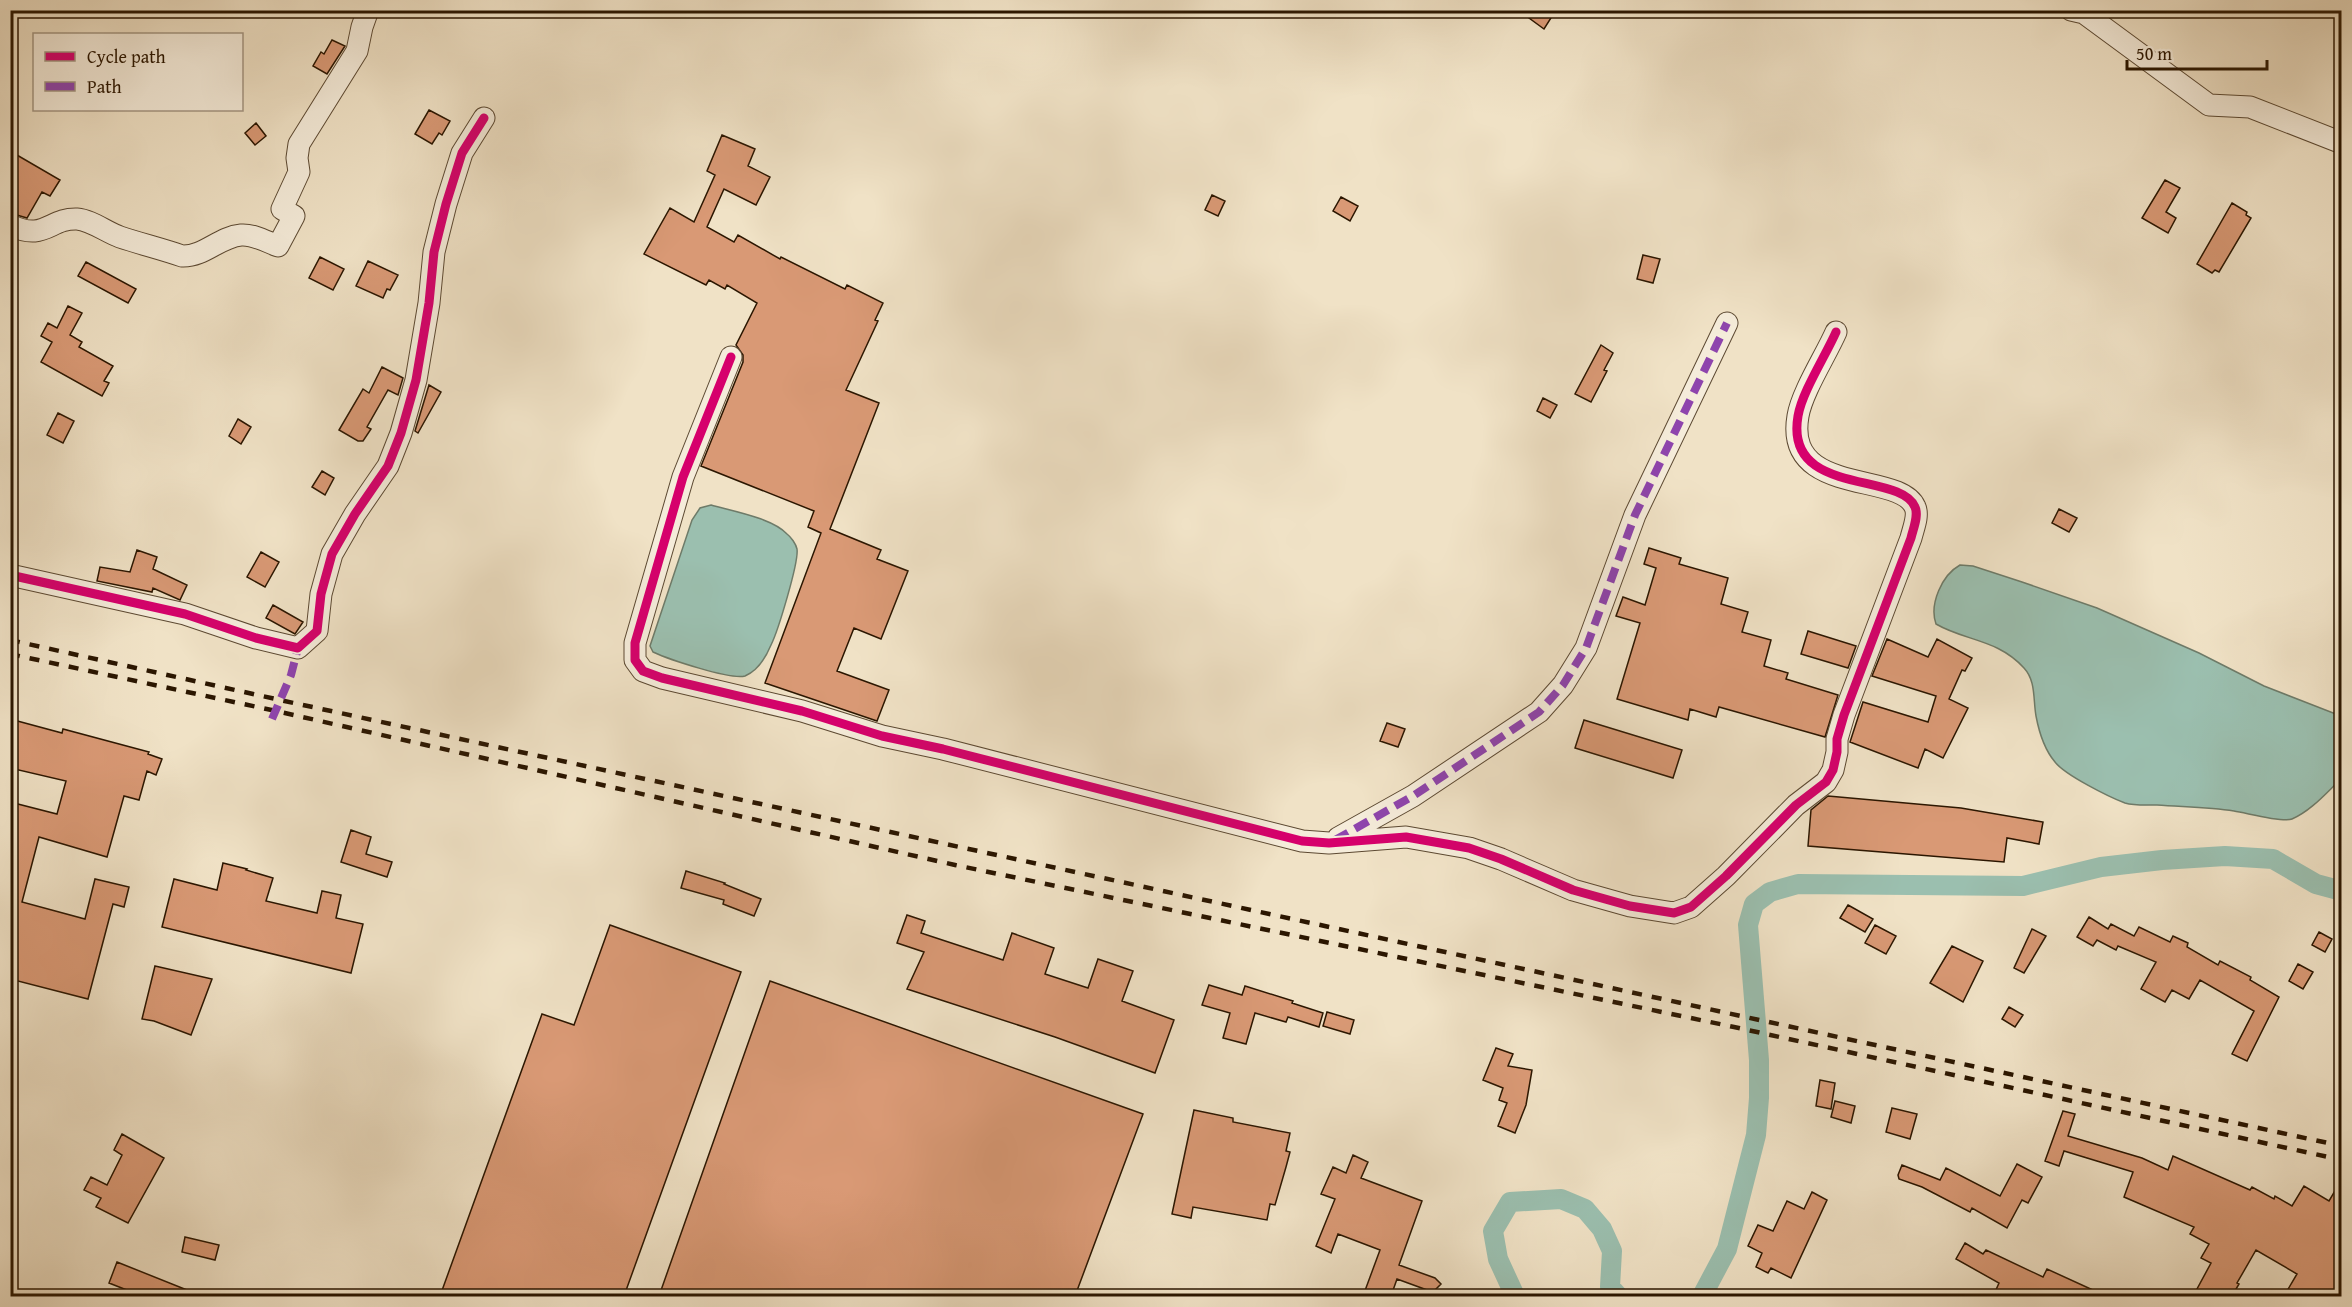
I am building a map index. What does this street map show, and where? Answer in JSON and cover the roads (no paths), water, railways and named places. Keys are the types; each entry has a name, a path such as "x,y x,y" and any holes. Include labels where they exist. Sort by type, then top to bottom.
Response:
{"street":[{"path":"10,225 25,232 40,230 67,219 80,219 118,236 192,257 224,239 241,235 252,236 279,246 294,216 282,209 299,172 297,158 299,144 357,51 368,10"},
{"path":"2071,10 2084,13 2209,105 2250,107 2342,143"},
{"path":"10,574 185,614 256,638 298,648 317,631 321,594 332,554 355,514 388,466 400,433 416,380 429,303 434,252 444,214 462,153 484,118"},
{"path":"1329,843 1413,796 1539,712 1563,685 1586,648 1635,515 1727,323"},
{"path":"731,357 683,477 635,644 635,660 643,671 662,678 802,711 882,736 943,749 1302,841 1329,843 1406,837 1468,848 1501,859 1573,890 1630,906 1674,913 1691,907 1726,876 1796,805 1820,788 1833,770 1837,739 1844,715 1866,660 1916,517 1915,507 1907,497 1845,478 1817,466 1806,456 1797,440 1798,415 1836,332"}],"waterway":[{"path":"1702,1296 1727,1249 1756,1135 1759,1060 1748,925 1754,904 1770,892 1798,884 2023,886 2101,867 2225,856 2273,859 2316,884 2342,891"},
{"path":"1515,1296 1498,1259 1493,1231 1510,1202 1561,1199 1585,1209 1602,1229 1612,1251 1610,1287 1618,1296"}],"railway":[{"path":"10,640 2342,1146"},
{"path":"10,654 276,711 955,865 1734,1027 2342,1160"}]}
